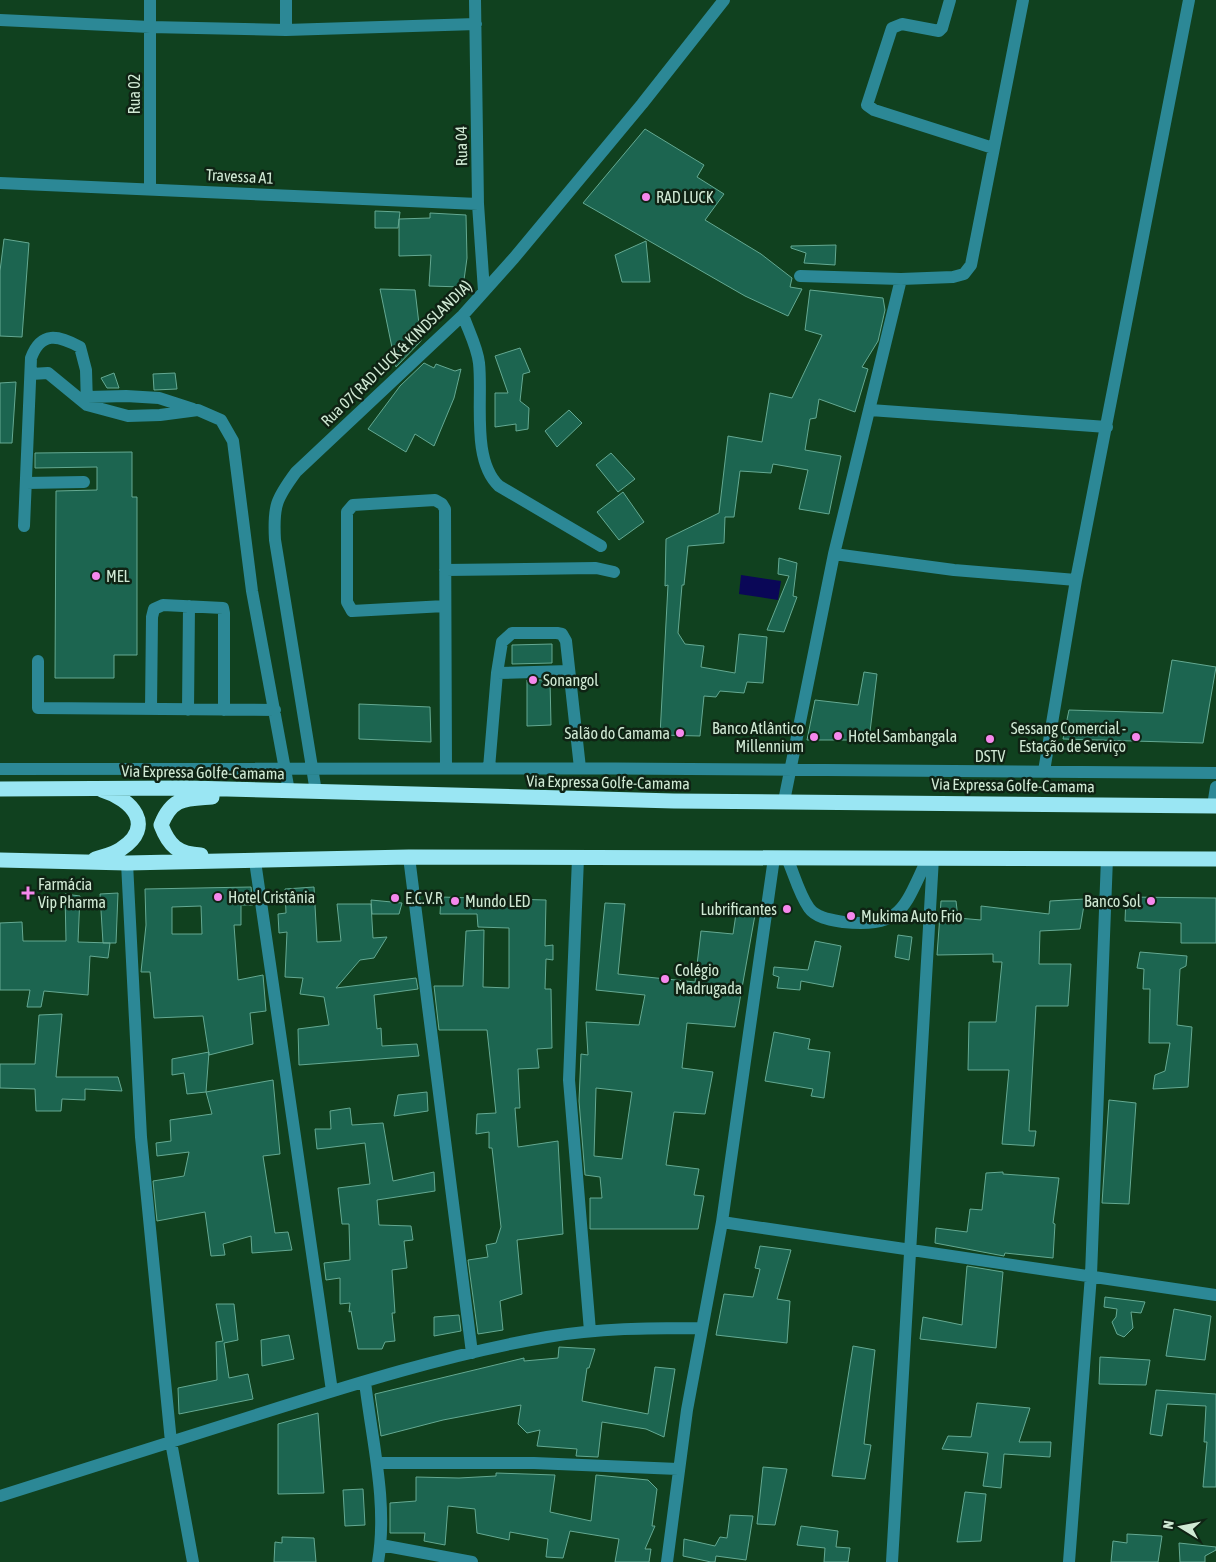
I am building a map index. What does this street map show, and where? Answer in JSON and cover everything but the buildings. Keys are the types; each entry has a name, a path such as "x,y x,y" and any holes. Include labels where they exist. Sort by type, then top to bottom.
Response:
{"highway":[{"name":"Via Expressa Golfe-Camama","path":"0,789 92,787 654,800 1215,806"},
{"path":"84,862 122,848 133,837 138,824 135,808 122,798 92,787"},
{"path":"281,859 195,855 180,851 168,842 162,825 167,810 180,800 287,791"},
{"path":"0,860 126,862 409,857 1216,859"}],"street":[{"name":"Rua 02","path":"150,0 150,188"},
{"path":"286,0 286,30"},
{"name":"Rua 04","path":"475,0 478,204 484,291"},
{"name":"Rua 07( RAD LUCK & KINDSLANDIA)","path":"316,792 276,540 276,503 296,472 462,315 484,291 642,104 724,0"},
{"path":"950,0 944,24 939,31 902,24 895,25 892,28 867,105 874,110 993,148"},
{"path":"800,276 902,279 953,277 968,271 971,265 1023,0"},
{"path":"1044,771 1076,580 1189,0"},
{"path":"0,20 150,27 286,30 476,24"},
{"name":"Travessa A1","path":"0,183 150,188 478,204"},
{"path":"784,801 789,768 834,554 902,279"},
{"path":"462,315 478,354 482,448 491,478 499,486 601,546"},
{"path":"24,526 31,358 36,346 48,338 64,338 80,347 86,370 87,401"},
{"path":"31,374 48,374 87,401 128,416 160,415 198,410"},
{"path":"87,401 126,396 159,398 198,410 221,420 233,441 252,591 275,710 287,791"},
{"path":"870,410 1107,427"},
{"path":"26,483 84,482"},
{"path":"445,606 352,611 347,602 346,512 353,505 435,500 442,504 445,509 446,768"},
{"path":"834,554 954,570 1076,580"},
{"path":"445,570 596,568 614,572"},
{"path":"151,709 154,609 163,606 217,606 222,608 224,613 224,710"},
{"path":"188,710 189,606"},
{"path":"489,768 497,673 502,642 512,633 562,634 566,641 580,768"},
{"path":"38,661 38,708 275,710"},
{"path":"497,673 569,671"},
{"path":"0,769 311,767 789,768 1216,773"},
{"path":"1215,806 1216,787"},
{"path":"409,857 472,1353"},
{"path":"578,858 569,1080 590,1332"},
{"path":"780,858 809,909 821,917 856,923 875,922 894,917 905,905 931,858"},
{"path":"667,1562 678,1469 722,1222 780,858"},
{"path":"892,1562 931,858"},
{"path":"1070,1562 1091,1275 1107,858"},
{"path":"255,861 332,1391"},
{"path":"126,862 141,1137 171,1442 193,1562"},
{"path":"722,1222 1216,1294"},
{"path":"0,1496 332,1391 472,1353 548,1337 590,1332 652,1328 702,1328"},
{"path":"365,1382 377,1463 381,1545 378,1562"},
{"path":"377,1463 534,1463 678,1469"},
{"path":"381,1545 472,1562"}],"shaded area":[{"path":"741,575 781,581 778,600 739,594"}],"place":[{"name":"RAD LUCK","path":"646,197"},
{"name":"MEL","path":"96,576"},
{"name":"Sonangol","path":"533,680"},
{"name":"Salão do Camama","path":"680,733"},
{"name":"Hotel Sambangala","path":"838,736"},
{"name":"Banco Atlântico Millennium","path":"814,737"},
{"name":"Sessang Comercial - Estação de Serviço","path":"1136,737"},
{"name":"DSTV","path":"990,739"},
{"name":"Farmácia Vip Pharma","path":"28,893"},
{"name":"Hotel Cristânia","path":"218,897"},
{"name":"E.C.V.R","path":"395,898"},
{"name":"Mundo LED","path":"455,901"},
{"name":"Banco Sol","path":"1151,901"},
{"name":"Lubrificantes","path":"787,909"},
{"name":"Mukima Auto Frio","path":"851,916"},
{"name":"Colégio Madrugada","path":"665,979"}]}
